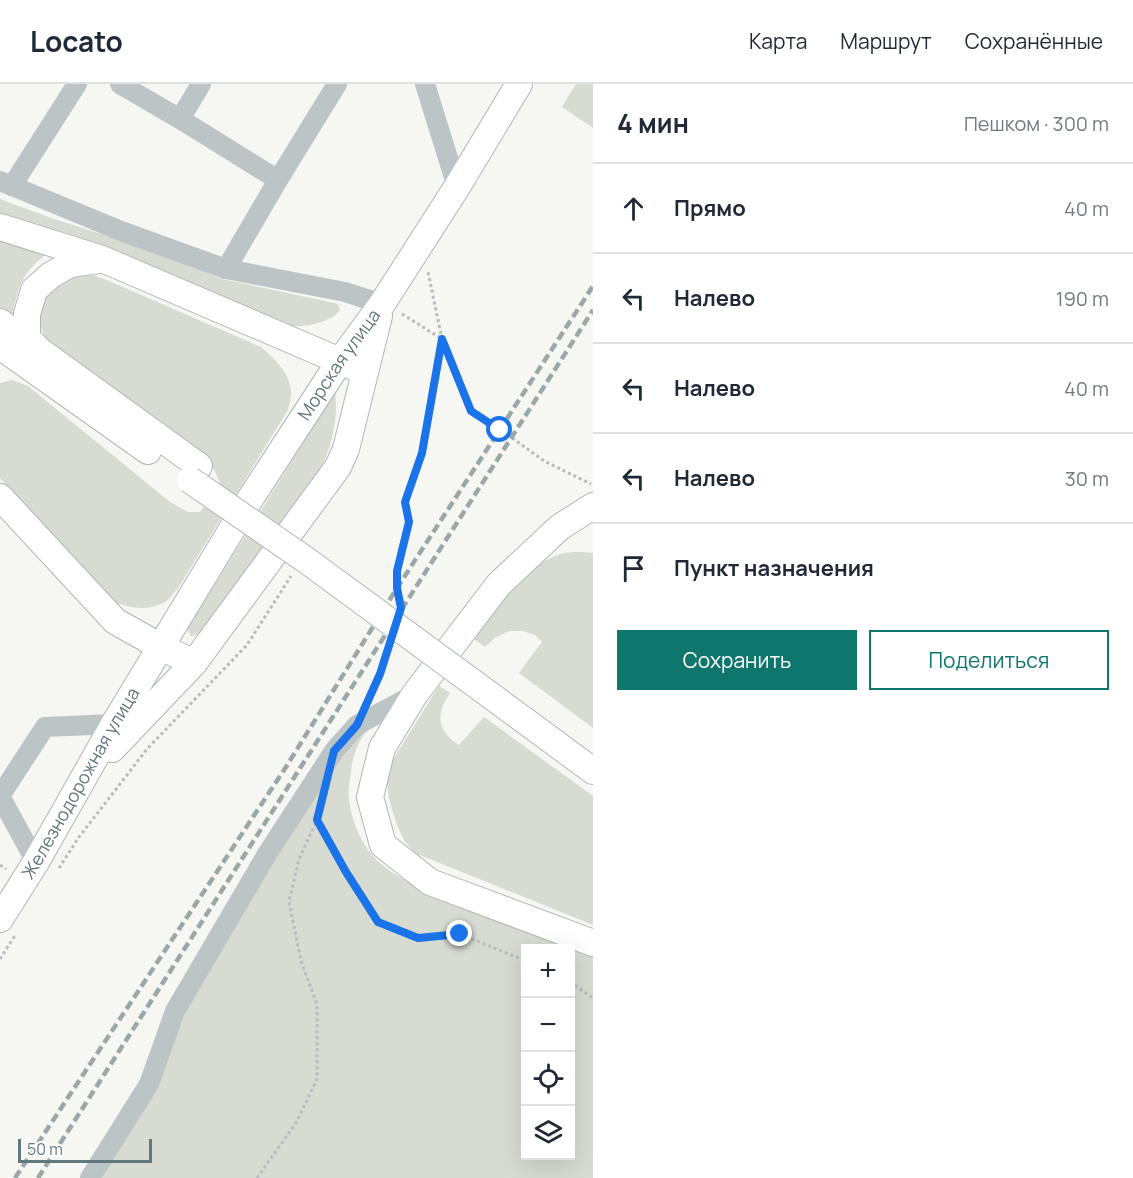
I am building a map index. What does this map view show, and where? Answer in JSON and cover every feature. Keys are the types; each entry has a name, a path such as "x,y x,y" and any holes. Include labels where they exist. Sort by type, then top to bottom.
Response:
{"main road":[{"name":"Морская улица","path":"84,777 195,663 338,466 346,449 364,372 392,310 457,187 519,84"},
{"path":"0,227 102,259 364,372"},
{"path":"43,353 27,338 27,314 34,290 51,275 70,264 102,259"},
{"name":"Морская улица","path":"161,647 252,496 340,361 392,310"},
{"path":"0,321 306,560 513,702 593,751"},
{"path":"6,356 194,473"},
{"path":"0,497 115,621 195,663"},
{"path":"593,506 560,528 499,584 415,694 382,748 370,797 383,845 430,882 593,943"},
{"name":"Железнодорожная улица","path":"0,919 36,862 114,724 161,647"},
{"path":"513,702 593,771"}],"street":[{"path":"77,84 6,183 121,231 226,269 345,292 392,310"},
{"path":"120,84 278,180"},
{"path":"180,119 201,84"},
{"path":"226,269 336,84"},
{"path":"425,84 457,187"},
{"path":"90,1178 148,1084 175,1011 267,854 334,751 357,725 415,694"},
{"path":"36,862 7,818 0,796 45,727 114,724"}],"path":[{"path":"427,266 442,339 471,411 544,461 593,485"},
{"path":"392,310 442,339"},
{"path":"401,608 397,588 397,571 409,522 405,502 422,453 442,339"},
{"path":"357,725 380,674 390,641"},
{"path":"257,1178 296,1123 317,1079 317,1004 301,961 289,902 299,859 320,808"},
{"path":"317,820 346,872 378,922 418,938 460,934 521,959"},
{"path":"575,985 593,998"}],"shaded area":[{"path":"576,84 593,84 593,128 562,107"},
{"path":"0,199 136,245 222,279 338,304 340,310 331,318 311,325 292,326 277,323 0,218"},
{"path":"0,237 49,252 33,266 22,281 12,320 0,310"},
{"path":"93,275 261,347 276,361 290,384 291,398 288,410 178,588 167,601 152,607 124,606 111,601 0,478 0,383 12,380 28,386 170,502 188,512 200,512 220,483 214,469 201,452 48,344 40,320 40,313 47,295 64,279"},
{"path":"335,392 336,413 332,435 318,476 217,631 191,636 187,629"},
{"path":"593,553 593,728 519,673 542,642 535,635 523,631 510,631 496,637 485,647 474,639 510,591 532,569 561,554"},
{"path":"439,686 450,693 442,708 441,721 442,728 451,740 459,745 484,717 593,796 593,925 415,853 405,842 389,799 387,782 392,761"},
{"path":"373,724 356,749 349,796 356,828 373,856 402,879 427,891 564,944 521,944 521,1160 575,1160 575,948 593,955 593,1178 98,1178 181,1016 340,751"}],"railway":[{"path":"15,1178 286,767 397,588 593,286"},
{"path":"38,1178 593,310"}],"route":[{"path":"460,934 418,938 378,922 346,872 317,820 334,751 357,725 380,674 401,608 397,588 397,571 409,522 405,502 422,453 442,339 471,411 500,430"}]}
